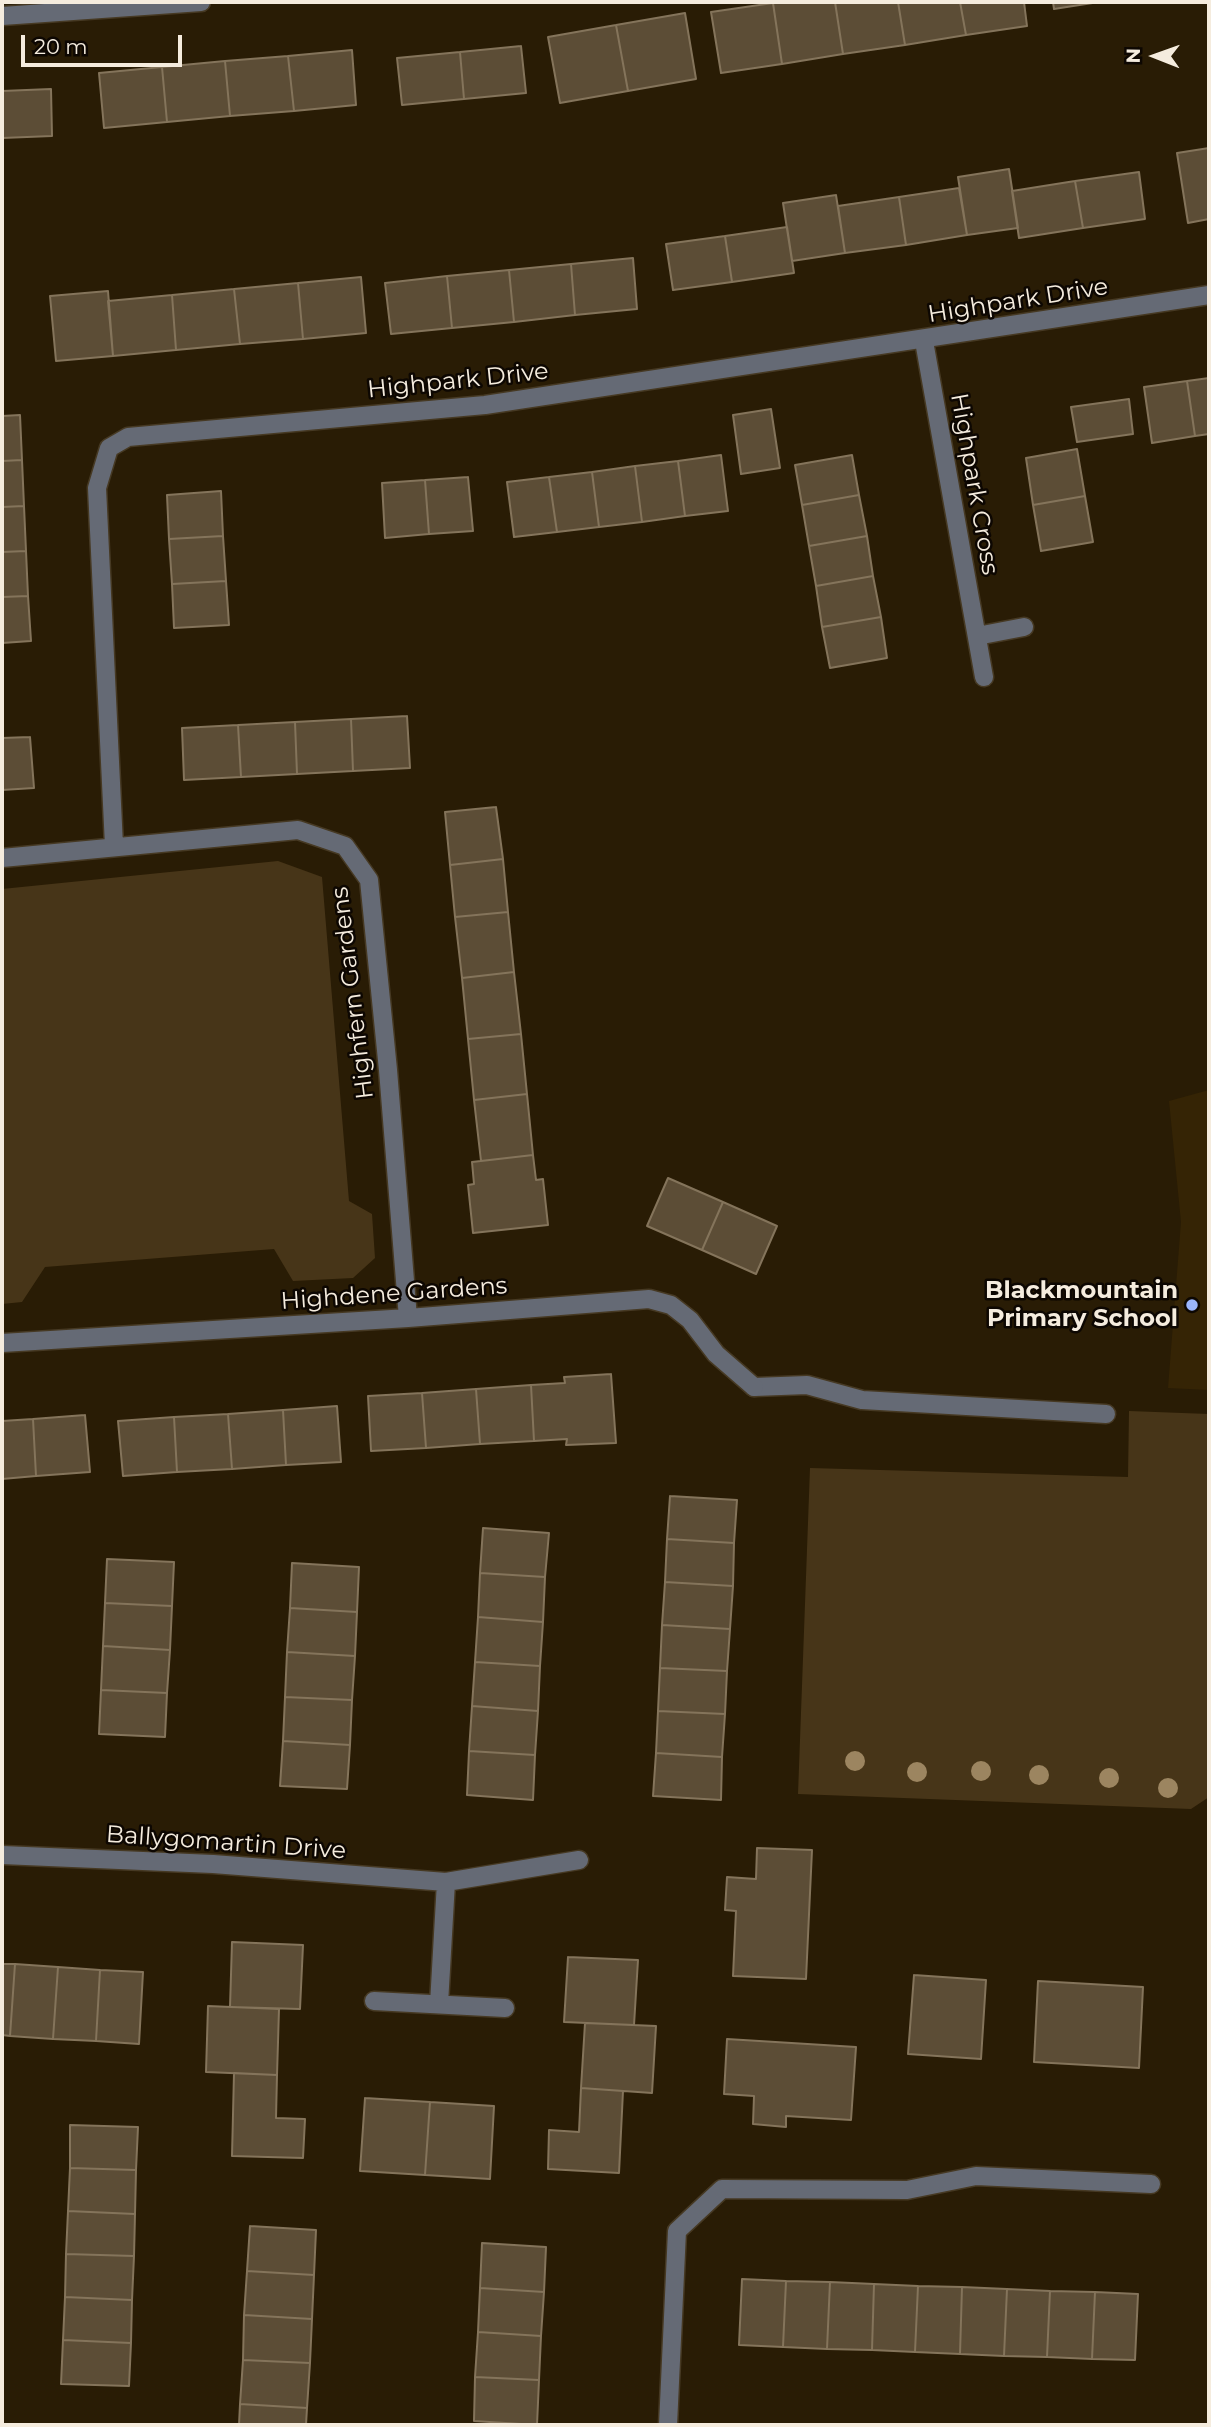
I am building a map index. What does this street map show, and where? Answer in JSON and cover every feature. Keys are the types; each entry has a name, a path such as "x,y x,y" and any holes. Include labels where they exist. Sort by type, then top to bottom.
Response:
{"street":[{"path":"2,16 201,2"},
{"name":"Highpark Drive","path":"114,846 97,488 109,448 128,437 485,405 1209,296"},
{"name":"Highpark Cross","path":"924,341 984,677"},
{"path":"976,636 1024,627"},
{"name":"Highfern Gardens","path":"2,858 298,830 345,846 369,880 408,1318"},
{"name":"Highdene Gardens","path":"2,1343 408,1318 649,1299 671,1306 690,1320 716,1354 754,1387 807,1385 862,1400 1106,1414"},
{"name":"Ballygomartin Drive","path":"2,1855 213,1864 446,1882 579,1860"},
{"path":"439,2004 446,1882"},
{"path":"374,2001 505,2008"},
{"path":"668,2425 677,2231 722,2189 908,2190 975,2176 1151,2184"}],"shaded area":[{"path":"278,861 322,877 349,1201 372,1214 375,1258 353,1278 293,1281 274,1249 45,1267 22,1302 2,1304 2,889"},
{"name":"Blackmountain Primary School","path":"1209,1090 1209,1390 1168,1388 1181,1222 1169,1101"},
{"path":"1129,1411 1209,1414 1209,1797 1191,1809 798,1794 810,1468 1128,1477"}],"building":[{"path":"835,2 843,54 782,64 773,3"},
{"path":"835,2 898,2 905,45 843,54"},
{"path":"898,2 960,2 966,35 905,45"},
{"path":"960,2 1024,2 1027,26 966,35"},
{"path":"1053,2 1099,2 1054,9"},
{"path":"773,3 782,64 721,73 711,12"},
{"path":"685,13 696,79 628,91 616,25"},
{"path":"616,25 628,91 560,103 548,37"},
{"path":"521,46 526,93 464,99 460,52"},
{"path":"352,50 356,105 294,111 288,56"},
{"path":"460,52 464,99 402,105 397,58"},
{"path":"288,56 294,111 230,116 225,61"},
{"path":"225,61 230,116 167,122 162,67"},
{"path":"162,67 167,122 104,128 99,73"},
{"path":"51,89 52,136 2,138 2,91"},
{"path":"1209,148 1209,219 1188,223 1177,153"},
{"path":"1009,169 1018,228 967,235 958,177"},
{"path":"1139,172 1145,219 1083,228 1075,181"},
{"path":"1075,181 1083,228 1019,238 1012,191"},
{"path":"959,188 967,235 906,245 899,197"},
{"path":"836,195 845,253 792,261 783,203"},
{"path":"899,197 906,245 845,253 838,206"},
{"path":"787,227 794,273 732,282 725,236"},
{"path":"725,236 732,282 673,290 666,244"},
{"path":"633,258 637,309 575,315 571,264"},
{"path":"571,264 575,315 514,322 509,270"},
{"path":"509,270 514,322 452,328 447,276"},
{"path":"447,276 452,328 391,334 385,283"},
{"path":"361,277 366,333 303,339 298,283"},
{"path":"298,283 303,339 240,344 234,289"},
{"path":"234,289 240,344 176,350 172,295"},
{"path":"108,291 113,356 56,361 50,296"},
{"path":"172,295 176,350 113,356 108,301"},
{"path":"1209,378 1209,434 1195,436 1187,381"},
{"path":"1187,381 1195,436 1152,443 1144,387"},
{"path":"1129,399 1133,434 1077,442 1071,407"},
{"path":"771,409 780,468 741,474 733,415"},
{"path":"20,415 22,460 2,461 2,416"},
{"path":"1077,449 1085,496 1033,505 1026,458"},
{"path":"721,455 728,511 685,516 678,461"},
{"path":"852,455 859,495 802,505 795,465"},
{"path":"22,460 24,506 2,507 2,461"},
{"path":"678,461 685,516 642,522 635,466"},
{"path":"635,466 642,522 599,527 592,472"},
{"path":"592,472 599,527 557,532 549,477"},
{"path":"468,477 473,531 429,534 425,480"},
{"path":"549,477 557,532 514,537 507,482"},
{"path":"425,480 429,534 385,538 382,483"},
{"path":"221,491 223,536 169,539 167,495"},
{"path":"859,495 867,536 809,546 802,505"},
{"path":"1085,496 1093,542 1041,551 1033,505"},
{"path":"24,506 26,551 2,552 2,507"},
{"path":"223,536 226,581 172,584 169,539"},
{"path":"867,536 873,576 816,586 809,546"},
{"path":"26,551 28,596 2,597 2,552"},
{"path":"873,576 881,617 822,627 816,586"},
{"path":"226,581 229,625 174,628 172,584"},
{"path":"28,596 31,641 2,643 2,597"},
{"path":"881,617 887,658 830,668 822,627"},
{"path":"407,716 410,768 353,771 351,719"},
{"path":"351,719 353,771 297,774 295,722"},
{"path":"295,722 297,774 241,777 238,725"},
{"path":"238,725 241,777 184,780 182,728"},
{"path":"30,737 34,788 2,790 2,738"},
{"path":"496,807 503,859 450,865 445,812"},
{"path":"503,859 508,912 455,917 450,865"},
{"path":"508,912 514,972 462,978 455,917"},
{"path":"514,972 521,1034 468,1039 462,978"},
{"path":"521,1034 527,1094 474,1100 468,1039"},
{"path":"527,1094 533,1155 481,1161 474,1100"},
{"path":"533,1155 536,1180 543,1179 548,1225 473,1233 468,1185 474,1184 472,1162"},
{"path":"668,1178 723,1202 702,1250 647,1226"},
{"path":"723,1202 777,1226 756,1274 702,1250"},
{"path":"611,1374 616,1443 566,1445 567,1439 534,1441 531,1385 565,1383 564,1377"},
{"path":"531,1385 534,1441 480,1444 476,1389"},
{"path":"476,1389 480,1444 426,1448 422,1393"},
{"path":"422,1393 426,1448 371,1451 368,1396"},
{"path":"337,1406 341,1462 286,1465 283,1410"},
{"path":"283,1410 286,1465 232,1469 228,1414"},
{"path":"228,1414 232,1469 177,1472 174,1417"},
{"path":"85,1415 90,1472 36,1476 33,1419"},
{"path":"174,1417 177,1472 123,1476 118,1421"},
{"path":"33,1419 36,1476 2,1479 2,1421"},
{"path":"670,1496 737,1500 734,1543 667,1539"},
{"path":"483,1528 549,1533 545,1577 480,1573"},
{"path":"667,1539 734,1543 733,1586 665,1582"},
{"path":"107,1559 174,1562 172,1606 105,1603"},
{"path":"292,1563 359,1567 357,1612 290,1608"},
{"path":"480,1573 545,1577 543,1622 478,1617"},
{"path":"665,1582 733,1586 730,1629 662,1625"},
{"path":"105,1603 172,1606 170,1650 103,1646"},
{"path":"290,1608 357,1612 355,1656 287,1652"},
{"path":"478,1617 543,1622 540,1666 475,1662"},
{"path":"662,1625 730,1629 727,1671 660,1668"},
{"path":"103,1646 170,1650 167,1693 101,1690"},
{"path":"287,1652 355,1656 352,1700 285,1697"},
{"path":"475,1662 540,1666 538,1711 472,1706"},
{"path":"660,1668 727,1671 725,1714 658,1711"},
{"path":"101,1690 167,1693 165,1737 99,1734"},
{"path":"285,1697 352,1700 350,1745 283,1741"},
{"path":"472,1706 538,1711 535,1755 469,1751"},
{"path":"658,1711 725,1714 722,1757 656,1753"},
{"path":"283,1741 350,1745 347,1789 280,1786"},
{"path":"469,1751 535,1755 533,1800 467,1795"},
{"path":"656,1753 722,1757 721,1800 653,1796"},
{"path":"757,1848 812,1850 806,1979 733,1976 736,1911 725,1910 727,1877 756,1879"},
{"path":"232,1942 303,1945 300,2009 230,2007"},
{"path":"568,1957 638,1960 634,2025 564,2022"},
{"path":"2,1964 15,1964 10,2036 2,2035"},
{"path":"15,1964 58,1967 53,2039 10,2036"},
{"path":"58,1967 100,1970 96,2041 53,2039"},
{"path":"100,1970 143,1972 139,2044 96,2041"},
{"path":"914,1975 986,1980 981,2059 908,2054"},
{"path":"1038,1981 1143,1987 1139,2068 1034,2062"},
{"path":"208,2006 279,2009 277,2075 206,2072"},
{"path":"585,2023 656,2026 652,2093 581,2088"},
{"path":"727,2039 856,2047 851,2120 786,2116 786,2127 753,2124 754,2096 724,2094"},
{"path":"234,2073 277,2075 276,2118 305,2119 303,2158 232,2156"},
{"path":"581,2088 623,2091 619,2173 548,2169 549,2130 579,2132"},
{"path":"365,2098 430,2102 425,2175 360,2171"},
{"path":"430,2102 494,2106 490,2179 425,2175"},
{"path":"70,2125 138,2127 136,2170 70,2168"},
{"path":"70,2168 136,2170 135,2214 68,2211"},
{"path":"68,2211 135,2214 134,2256 66,2254"},
{"path":"250,2226 316,2230 314,2275 247,2271"},
{"path":"482,2243 546,2247 544,2292 480,2288"},
{"path":"66,2254 134,2256 132,2300 65,2297"},
{"path":"247,2271 314,2275 312,2319 244,2315"},
{"path":"742,2279 786,2281 783,2347 739,2345"},
{"path":"786,2281 830,2282 827,2349 783,2347"},
{"path":"830,2282 874,2284 872,2350 827,2349"},
{"path":"874,2284 918,2286 915,2352 872,2350"},
{"path":"918,2286 962,2287 960,2354 915,2352"},
{"path":"962,2287 1007,2289 1004,2356 960,2354"},
{"path":"480,2288 544,2292 541,2336 478,2332"},
{"path":"1007,2289 1050,2291 1047,2357 1004,2356"},
{"path":"1050,2291 1095,2292 1092,2359 1047,2357"},
{"path":"1095,2292 1138,2294 1135,2360 1092,2359"},
{"path":"65,2297 132,2300 131,2343 63,2340"},
{"path":"244,2315 312,2319 310,2363 243,2360"},
{"path":"478,2332 541,2336 539,2380 475,2377"},
{"path":"63,2340 131,2343 129,2386 61,2384"},
{"path":"243,2360 310,2363 307,2408 240,2404"},
{"path":"475,2377 539,2380 537,2425 474,2421"},
{"path":"240,2404 307,2408 306,2425 239,2425"}],"place":[{"name":"Blackmountain Primary School","path":"1192,1305"}]}
